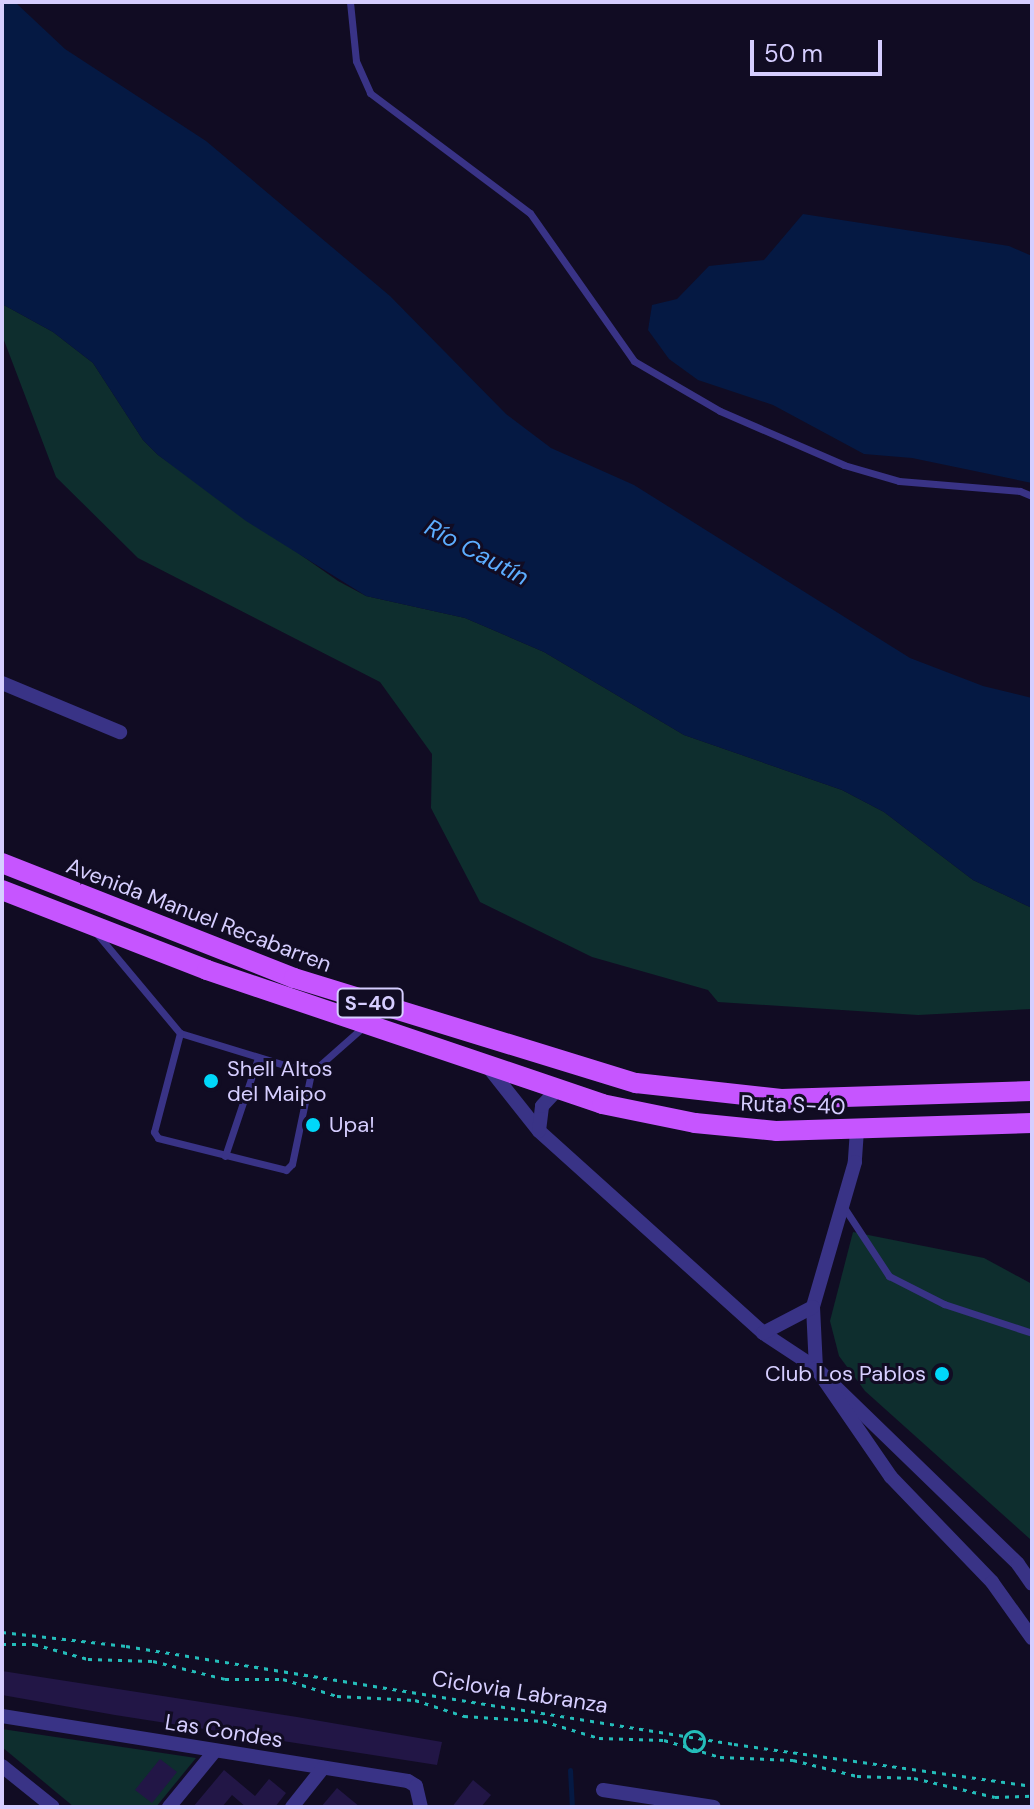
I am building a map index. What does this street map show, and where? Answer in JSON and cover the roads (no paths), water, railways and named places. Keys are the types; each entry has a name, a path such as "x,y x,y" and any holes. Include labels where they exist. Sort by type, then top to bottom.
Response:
{"main road":[{"name":"Avenida Manuel Recabarren","path":"2,863 294,978 564,1064"},
{"name":"Avenida Manuel Recabarren","path":"2,890 91,927 556,1091"},
{"name":"Ruta S-40","path":"564,1064 672,1090 781,1099 1032,1091"},
{"name":"Ruta S-40","path":"556,1091 695,1123 857,1130 1032,1123"},
{"path":"855,1099 857,1130"}],"street":[{"path":"2,683 120,732"},
{"path":"489,1068 539,1131 763,1333 816,1368 1018,1564 1032,1584"},
{"path":"539,1131 542,1106 556,1091"},
{"path":"857,1130 855,1162 813,1307 816,1368 891,1477 1006,1597 1032,1638"},
{"path":"763,1333 813,1307"},
{"name":"Las Condes","path":"2,1716 408,1781 416,1786 421,1807"},
{"path":"169,1807 214,1752"},
{"path":"2,1766 53,1807"},
{"path":"292,1807 323,1768"},
{"path":"603,1790 714,1807"}],"lane":[{"path":"350,2 356,61 370,93 530,213 634,361 720,411 844,465 899,481 1020,491 1032,496"},
{"path":"91,927 180,1033 311,1073"},
{"path":"180,1033 156,1135 286,1170 292,1164 311,1073 365,1025"},
{"path":"225,1156 258,1058"},
{"path":"843,1205 889,1276 944,1304 1032,1333"}],"water":[{"name":"Río Cautín","path":"2,2 15,2 65,49 206,141 390,296 506,414 551,448 634,485 910,658 983,686 1032,698 1032,908 973,880 884,812 842,790 684,735 544,652 465,618 366,596 246,521 158,455 143,440 93,363 53,332 2,304"},
{"path":"803,214 1009,246 1032,256 1032,483 912,458 864,454 773,405 698,380 669,359 648,330 652,305 677,299 709,266 764,260"}],"waterway":[{"path":"570,1770 572,1807"}],"place":[{"name":"Shell Altos del Maipo","path":"211,1081"},
{"name":"Upa!","path":"313,1125"},
{"name":"Club Los Pablos","path":"942,1374"}]}
